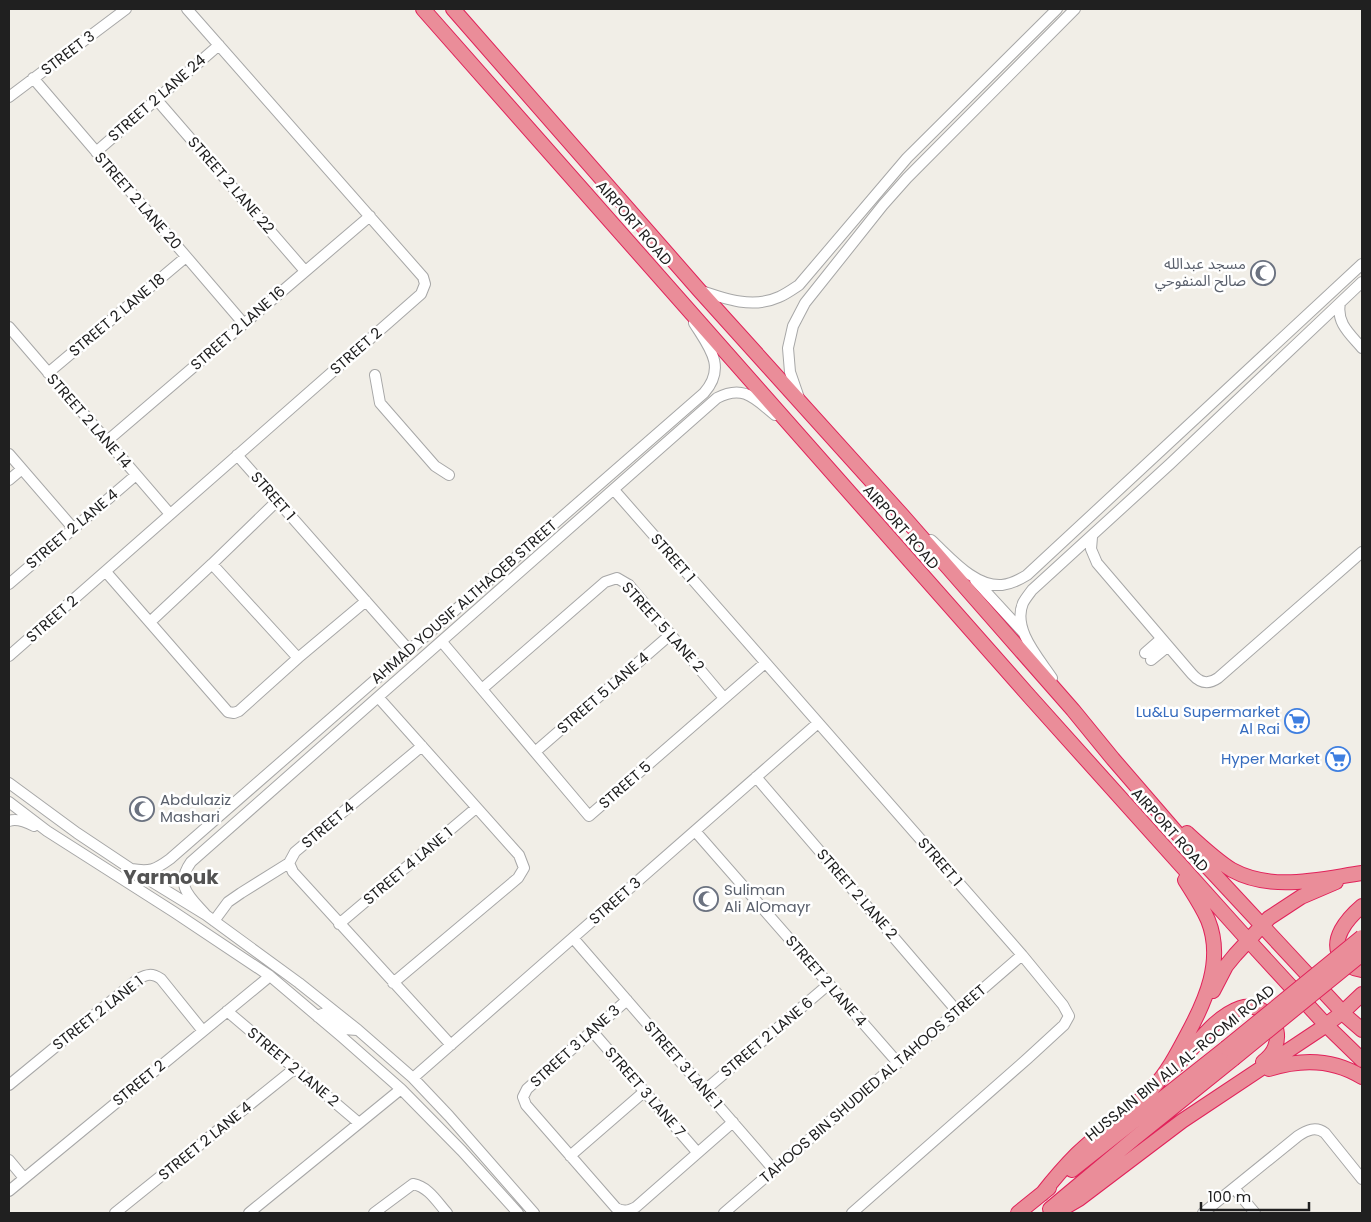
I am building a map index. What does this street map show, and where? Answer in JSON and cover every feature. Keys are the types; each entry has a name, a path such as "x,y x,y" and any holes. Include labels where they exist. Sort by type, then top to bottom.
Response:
{"highway":[{"name":"AIRPORT ROAD","path":"423,9 959,618 1248,940 1326,1025 1362,1060"},
{"name":"AIRPORT ROAD","path":"453,9 699,290 902,515 1073,710 1189,847 1362,1030"},
{"path":"1158,809 1226,865 1253,879 1290,882 1362,874"},
{"path":"1163,846 1199,902 1212,932 1214,948 1213,971 1202,1008"},
{"path":"1162,1078 1171,1066 1226,966 1248,940 1280,910 1301,897 1325,886 1362,874"},
{"path":"1362,906 1343,928 1337,942 1338,952 1342,960 1349,966 1362,970"},
{"name":"HUSSAIN BIN ALI AL-ROOMI ROAD","path":"1046,1213 1362,937"},
{"name":"HUSSAIN BIN ALI AL-ROOMI ROAD","path":"1018,1213 1362,954"},
{"path":"1055,1213 1079,1199 1182,1121 1326,1025 1344,1012 1362,994"},
{"path":"1042,1194 1078,1154 1140,1100 1220,1020 1232,1011 1242,1007 1253,1007 1263,1010 1271,1017 1278,1037 1275,1048 1259,1065 1254,1074"},
{"path":"1254,1074 1282,1064 1303,1061 1333,1065 1349,1070 1362,1078"}],"street":[{"name":"STREET 3","path":"9,97 126,9"},
{"name":"STREET 2","path":"9,656 421,294 425,284 423,277 187,9"},
{"path":"699,290 727,300 753,303 779,298 799,285 907,158 1057,9"},
{"path":"800,401 790,372 788,348 793,326 805,303 883,205 907,178 1075,9"},
{"name":"STREET 2 LANE 24","path":"96,152 219,45"},
{"name":"STREET 2 LANE 20","path":"34,78 244,324"},
{"name":"STREET 2 LANE 22","path":"157,100 305,271"},
{"name":"STREET 2 LANE 16","path":"107,441 370,216"},
{"path":"842,234 842,242 846,246 851,246"},
{"name":"STREET 2 LANE 18","path":"48,373 186,256"},
{"path":"968,573 981,581 993,585 1013,583 1027,575 1362,264"},
{"path":"1023,633 1021,613 1024,602 1032,590 1092,537 1362,282"},
{"name":"AHMAD YOUSIF ALTHAQEB STREET","path":"131,870 146,872 158,868 704,393 710,386 714,375 714,358 711,350 674,293"},
{"path":"1340,303 1339,314 1342,323 1362,348"},
{"name":"STREET 2 LANE 14","path":"9,327 170,514"},
{"path":"375,375 380,403 435,466 449,475"},
{"name":"AHMAD YOUSIF ALTHAQEB STREET","path":"210,918 185,891 183,879 186,869 198,855 717,398 734,392 749,395 798,434"},
{"path":"679,433 683,419 702,401 704,393"},
{"path":"1170,464 1178,447 1194,431 1195,428 1192,421"},
{"path":"9,454 73,528"},
{"name":"STREET 1","path":"237,455 409,650"},
{"path":"9,480 22,469"},
{"name":"STREET 2 LANE 4","path":"9,584 136,475"},
{"name":"STREET 1","path":"614,490 1022,955 1067,1010 1069,1016 1068,1020 956,1123 852,1213"},
{"path":"150,622 277,501"},
{"path":"902,515 968,573 1023,633 1073,710"},
{"path":"1056,567 1052,564 1052,561 1074,532"},
{"path":"1092,537 1091,549 1097,563 1164,643 1196,678 1203,682 1214,681 1362,552"},
{"path":"1073,554 1085,556 1097,563"},
{"path":"212,564 298,658"},
{"path":"106,572 228,712 234,713 239,711 366,601"},
{"name":"STREET 5 LANE 2","path":"482,689 605,582 617,578 629,585 724,698"},
{"path":"458,628 459,619 478,600 477,596 473,594"},
{"name":"STREET 5 LANE 4","path":"535,752 671,634"},
{"name":"STREET 5","path":"442,642 589,816 765,662"},
{"path":"1148,656 1164,643"},
{"path":"378,697 519,855 524,868 518,878 393,983"},
{"name":"STREET 3","path":"413,1078 818,723"},
{"name":"STREET 4","path":"422,746 295,852 290,863 293,872 339,924 451,1044"},
{"name":"STREET 2 LANE 2","path":"756,777 957,1011"},
{"path":"9,783 131,870 210,918 321,1000 358,1030 413,1078 502,1175 532,1211"},
{"path":"9,802 47,831 270,976 401,1089 497,1188 518,1213"},
{"name":"STREET 4 LANE 1","path":"339,924 476,808"},
{"path":"9,821 12,819 25,822 47,831"},
{"path":"198,855 193,854 191,850 192,845 211,828 212,823"},
{"name":"STREET 2 LANE 4","path":"696,831 898,1063"},
{"path":"210,918 241,893 290,863"},
{"name":"STREET 3 LANE 1","path":"573,938 774,1170"},
{"name":"TAHOOS BIN SHUDIED AL TAHOOS STREET","path":"724,1213 1022,955"},
{"name":"STREET 2 LANE 1","path":"9,1085 138,979 148,974 155,975 161,979 203,1031"},
{"name":"STREET 2","path":"9,1191 270,976"},
{"name":"STREET 2 LANE 6","path":"705,1090 829,984"},
{"path":"282,986 292,989 312,1005 318,1005 321,1000"},
{"name":"STREET 3 LANE 3","path":"627,1000 527,1089 523,1097 526,1105 616,1208 622,1211 636,1207 732,1122"},
{"name":"STREET 2 LANE 2","path":"227,1011 358,1123"},
{"path":"318,1017 319,1014 324,1012 344,1029 358,1030"},
{"name":"STREET 3 LANE 7","path":"592,1031 698,1152"},
{"name":"STREET 2 LANE 4","path":"115,1213 294,1069"},
{"path":"249,1213 401,1089"},
{"path":"570,1156 644,1091"},
{"path":"1203,1213 1298,1136 1317,1129 1325,1133 1362,1178"},
{"path":"462,1151 470,1154 496,1178 502,1175"},
{"path":"9,1160 24,1178"},
{"path":"374,1213 413,1184 428,1191 447,1213"},
{"path":"497,1188 504,1184 524,1206 532,1211"},
{"path":"1234,1188 1255,1213"}],"place":[{"name":"مسجد عبدالله صالح المنفوحي","path":"1263,273"},
{"name":"Lu&Lu Supermarket Al Rai","path":"1297,721"},
{"name":"Hyper Market","path":"1338,759"},
{"name":"Abdulaziz Mashari","path":"142,809"},
{"name":"Suliman Ali AlOmayr","path":"706,899"}],"district":[{"name":"Yarmouk","path":"171,877"}]}
